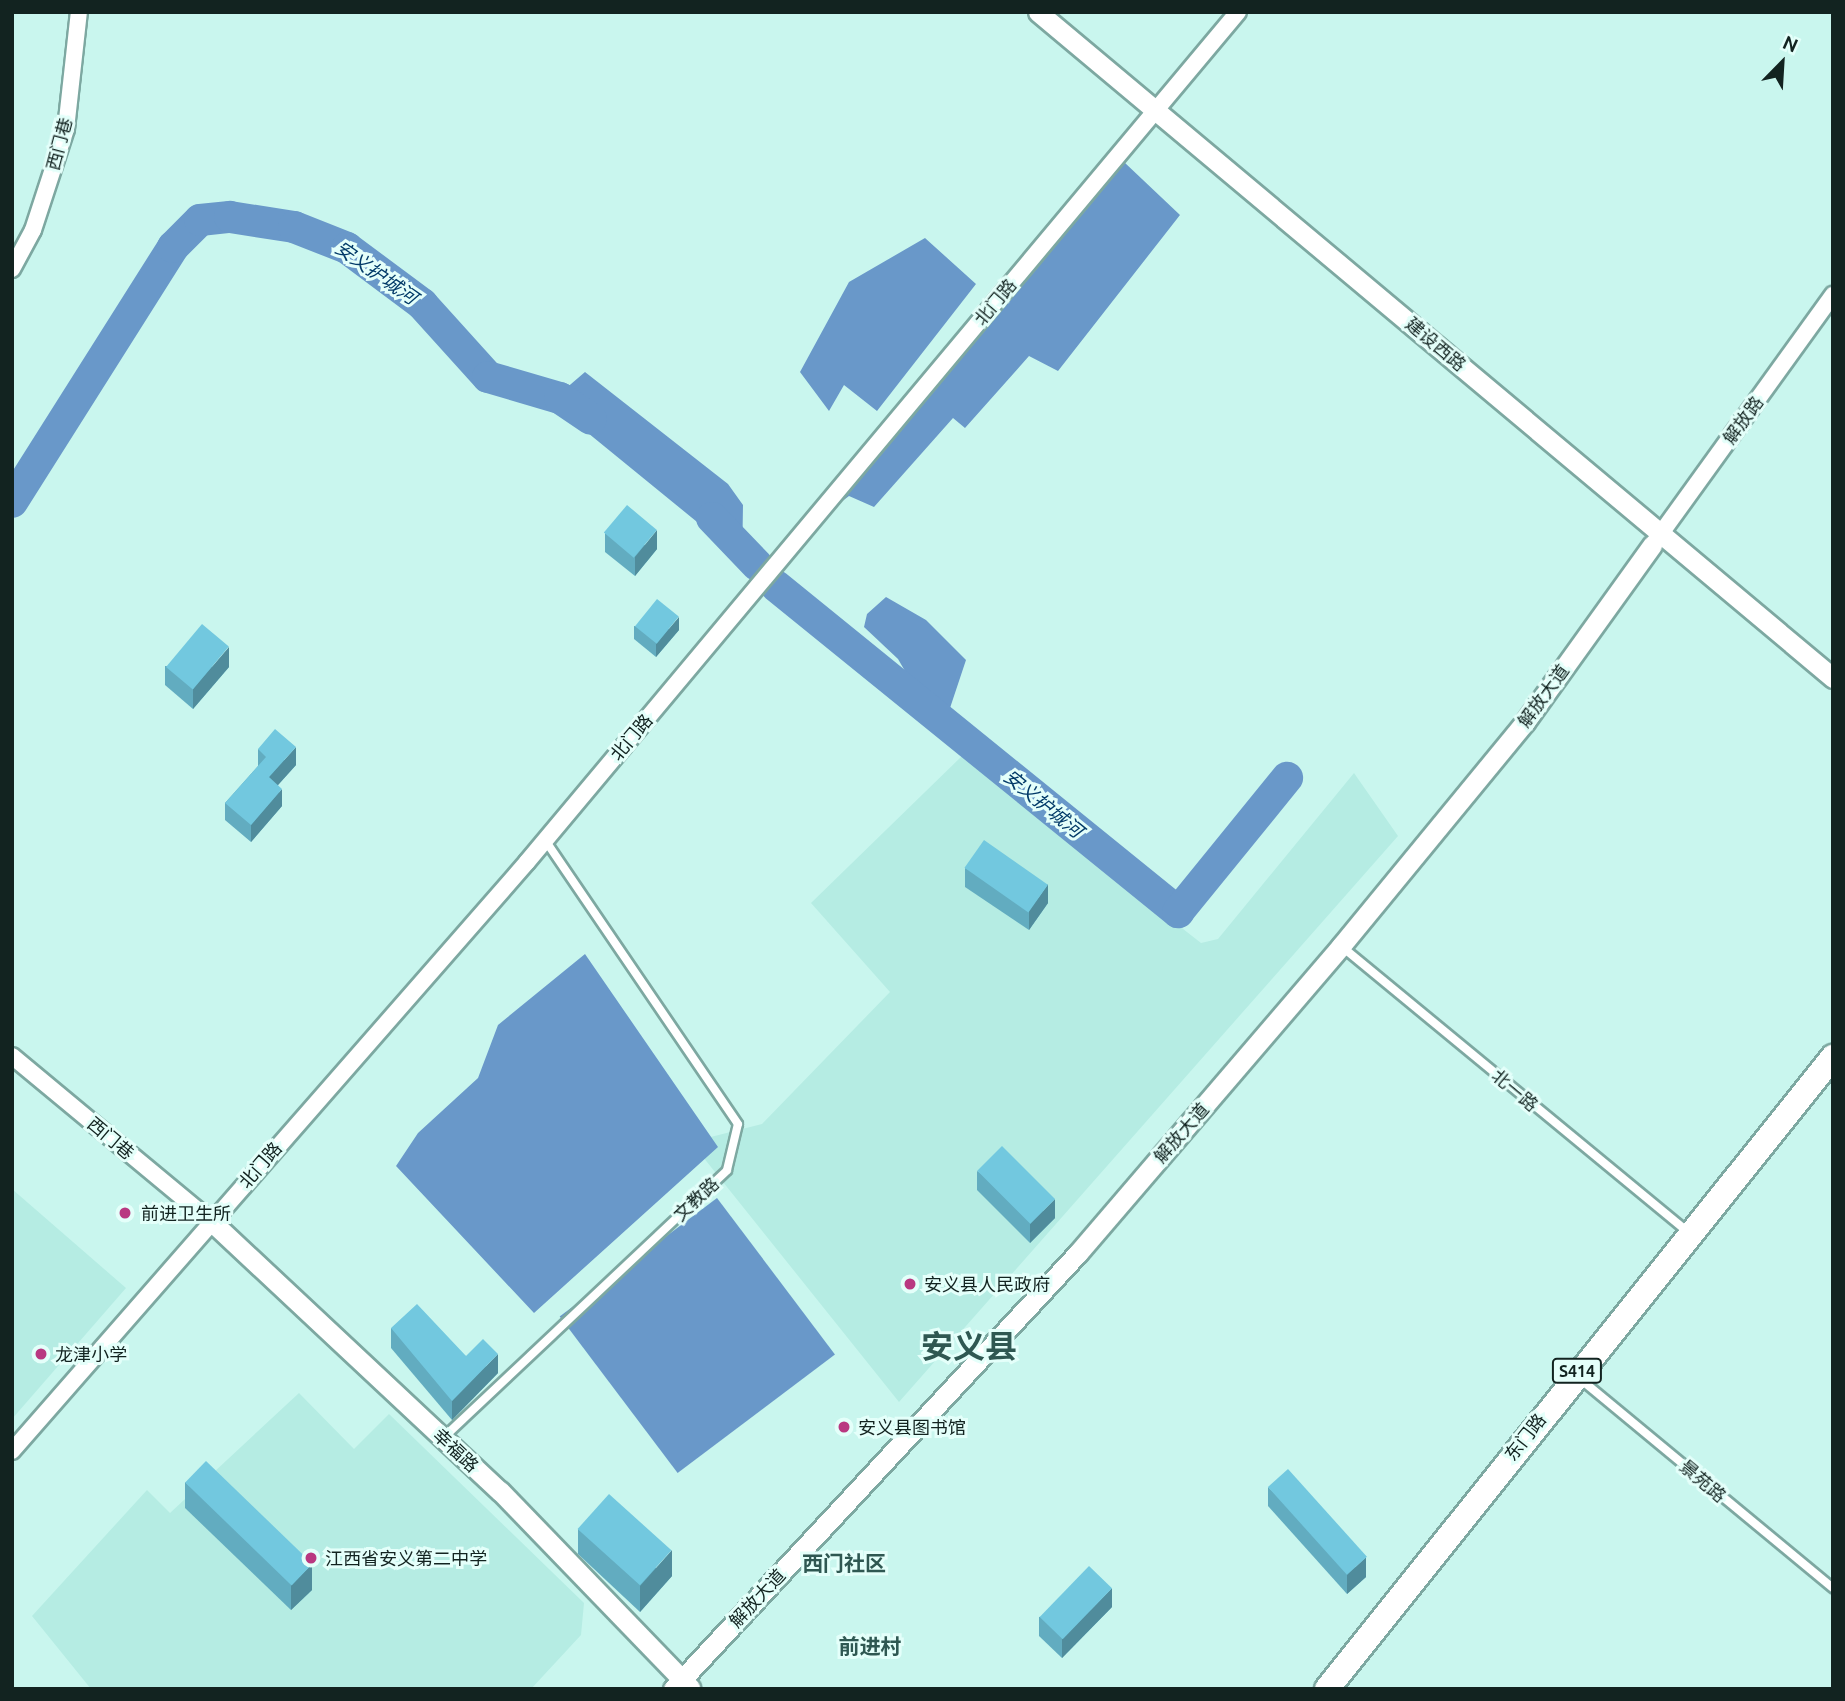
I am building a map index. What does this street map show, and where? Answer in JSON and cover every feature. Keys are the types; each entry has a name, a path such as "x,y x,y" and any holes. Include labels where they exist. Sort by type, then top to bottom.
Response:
{"main road":[{"name":"东门路","path":"1327,1689 1574,1374 1833,1057"}],"street":[{"name":"西门巷","path":"12,269 33,230 66,129 79,12"},
{"name":"建设西路","path":"1038,12 1156,109 1657,539 1833,678"},
{"name":"北门路","path":"12,1451 545,840 1238,12"},
{"name":"解放路","path":"1657,539 1833,295"},
{"name":"解放大道","path":"682,1685 1078,1253 1341,946 1525,722 1657,539"},
{"name":"西门巷","path":"12,1056 211,1221"},
{"name":"幸福路","path":"211,1221 443,1438 682,1685"}],"lane":[{"name":"文教路","path":"443,1438 727,1170 738,1124 545,840"},
{"name":"北一路","path":"1341,946 1689,1233"},
{"name":"景苑路","path":"1574,1374 1833,1588"}],"shaded area":[{"path":"1124,162 1180,215 1058,371 1029,356 965,428 953,418 874,507 849,496 837,505"},
{"path":"925,238 976,284 877,411 844,385 829,411 800,372 849,282"},
{"path":"585,372 728,484 743,505 742,568 702,526 550,402"},
{"path":"886,597 926,620 966,660 948,714 916,690 898,659 864,627 867,614"},
{"name":"安义县人民政府","path":"962,756 1201,943 1218,939 1354,773 1398,836 899,1402 691,1142 762,1124 890,992 811,903"},
{"path":"585,954 718,1147 534,1313 396,1166 418,1133 478,1078 498,1025"},
{"name":"龙津小学","path":"12,1189 126,1288 12,1419"},
{"path":"717,1198 835,1355 678,1473 560,1317"},
{"name":"江西省安义第二中学","path":"299,1393 354,1449 389,1414 584,1603 581,1635 531,1689 91,1689 32,1616 147,1490 170,1513"}],"building":[{"path":"627,505 657,530 634,558 604,533"},
{"path":"657,599 679,617 657,644 635,626"},
{"path":"202,624 229,646 193,689 166,667"},
{"path":"275,729 296,747 269,777 282,789 251,825 225,803 266,757 258,749"},
{"path":"984,840 1048,885 1028,913 964,868"},
{"path":"1002,1146 1055,1199 1030,1224 977,1171"},
{"path":"417,1304 466,1356 483,1339 498,1354 452,1401 391,1328"},
{"path":"206,1461 312,1564 292,1585 185,1483"},
{"path":"1288,1469 1367,1557 1347,1575 1268,1487"},
{"path":"609,1494 671,1550 640,1585 578,1529"},
{"path":"1089,1566 1112,1588 1063,1639 1040,1617"}],"waterway":[{"name":"安义护城河","path":"12,502 173,247 200,220 230,217 294,227 347,248 422,304 488,377 560,398 591,419"},
{"name":"安义护城河","path":"712,518 757,565"},
{"name":"安义护城河","path":"776,586 1178,912 1287,778"}],"place":[{"name":"前进卫生所","path":"125,1213"},
{"name":"安义县人民政府","path":"910,1284"},
{"name":"龙津小学","path":"41,1354"},
{"name":"安义县图书馆","path":"844,1427"},
{"name":"江西省安义第二中学","path":"311,1558"}],"district":[{"name":"安义县","path":"969,1346"},
{"name":"西门社区","path":"844,1563"},
{"name":"前进村","path":"870,1646"}]}
